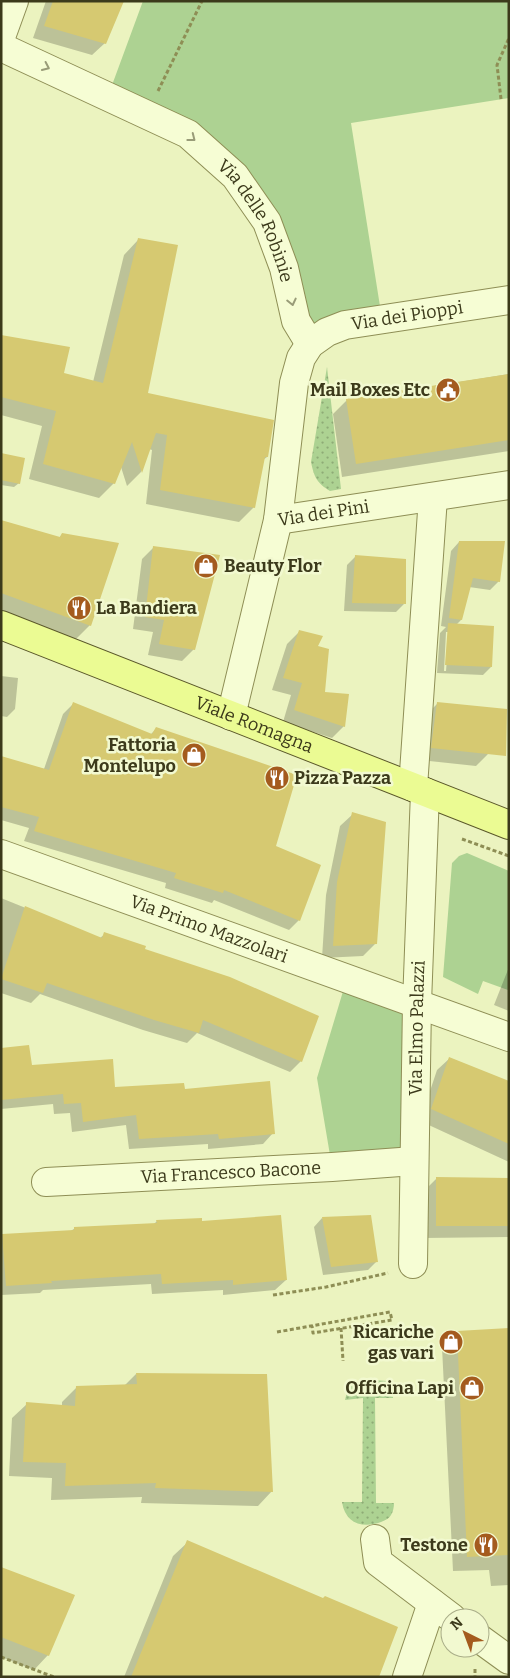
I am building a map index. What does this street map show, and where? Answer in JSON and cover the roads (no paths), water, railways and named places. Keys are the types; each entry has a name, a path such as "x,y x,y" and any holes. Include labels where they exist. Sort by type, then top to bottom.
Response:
{"main road":[{"name":"Viale Romagna","path":"1,625 509,825"}],"street":[{"path":"1,37 14,1"},
{"name":"Via delle Robinie","path":"1,47 188,134 234,176 267,222 284,268 296,321 310,344"},
{"name":"Via dei Pioppi","path":"310,344 327,332 347,335 505,307"},
{"path":"278,520 294,384 301,358 310,344"},
{"name":"Via dei Pini","path":"230,716 278,520 509,485"},
{"name":"Via Elmo Palazzi","path":"413,1264 419,790 433,497"},
{"name":"Via Primo Mazzolari","path":"1,854 509,1036"},
{"name":"Via Francesco Bacone","path":"46,1182 332,1168 414,1161"},
{"path":"376,1539 378,1562 440,1608"},
{"path":"407,1677 440,1614"},
{"path":"490,1646 509,1660"}],"place":[{"name":"Mail Boxes Etc","path":"448,390"},
{"name":"Beauty Flor","path":"206,566"},
{"name":"La Bandiera","path":"79,608"},
{"name":"Fattoria Montelupo","path":"194,755"},
{"name":"Pizza Pazza","path":"277,778"},
{"name":"Ricariche gas vari","path":"451,1342"},
{"name":"Officina Lapi","path":"472,1388"},
{"name":"Testone","path":"486,1545"}]}
